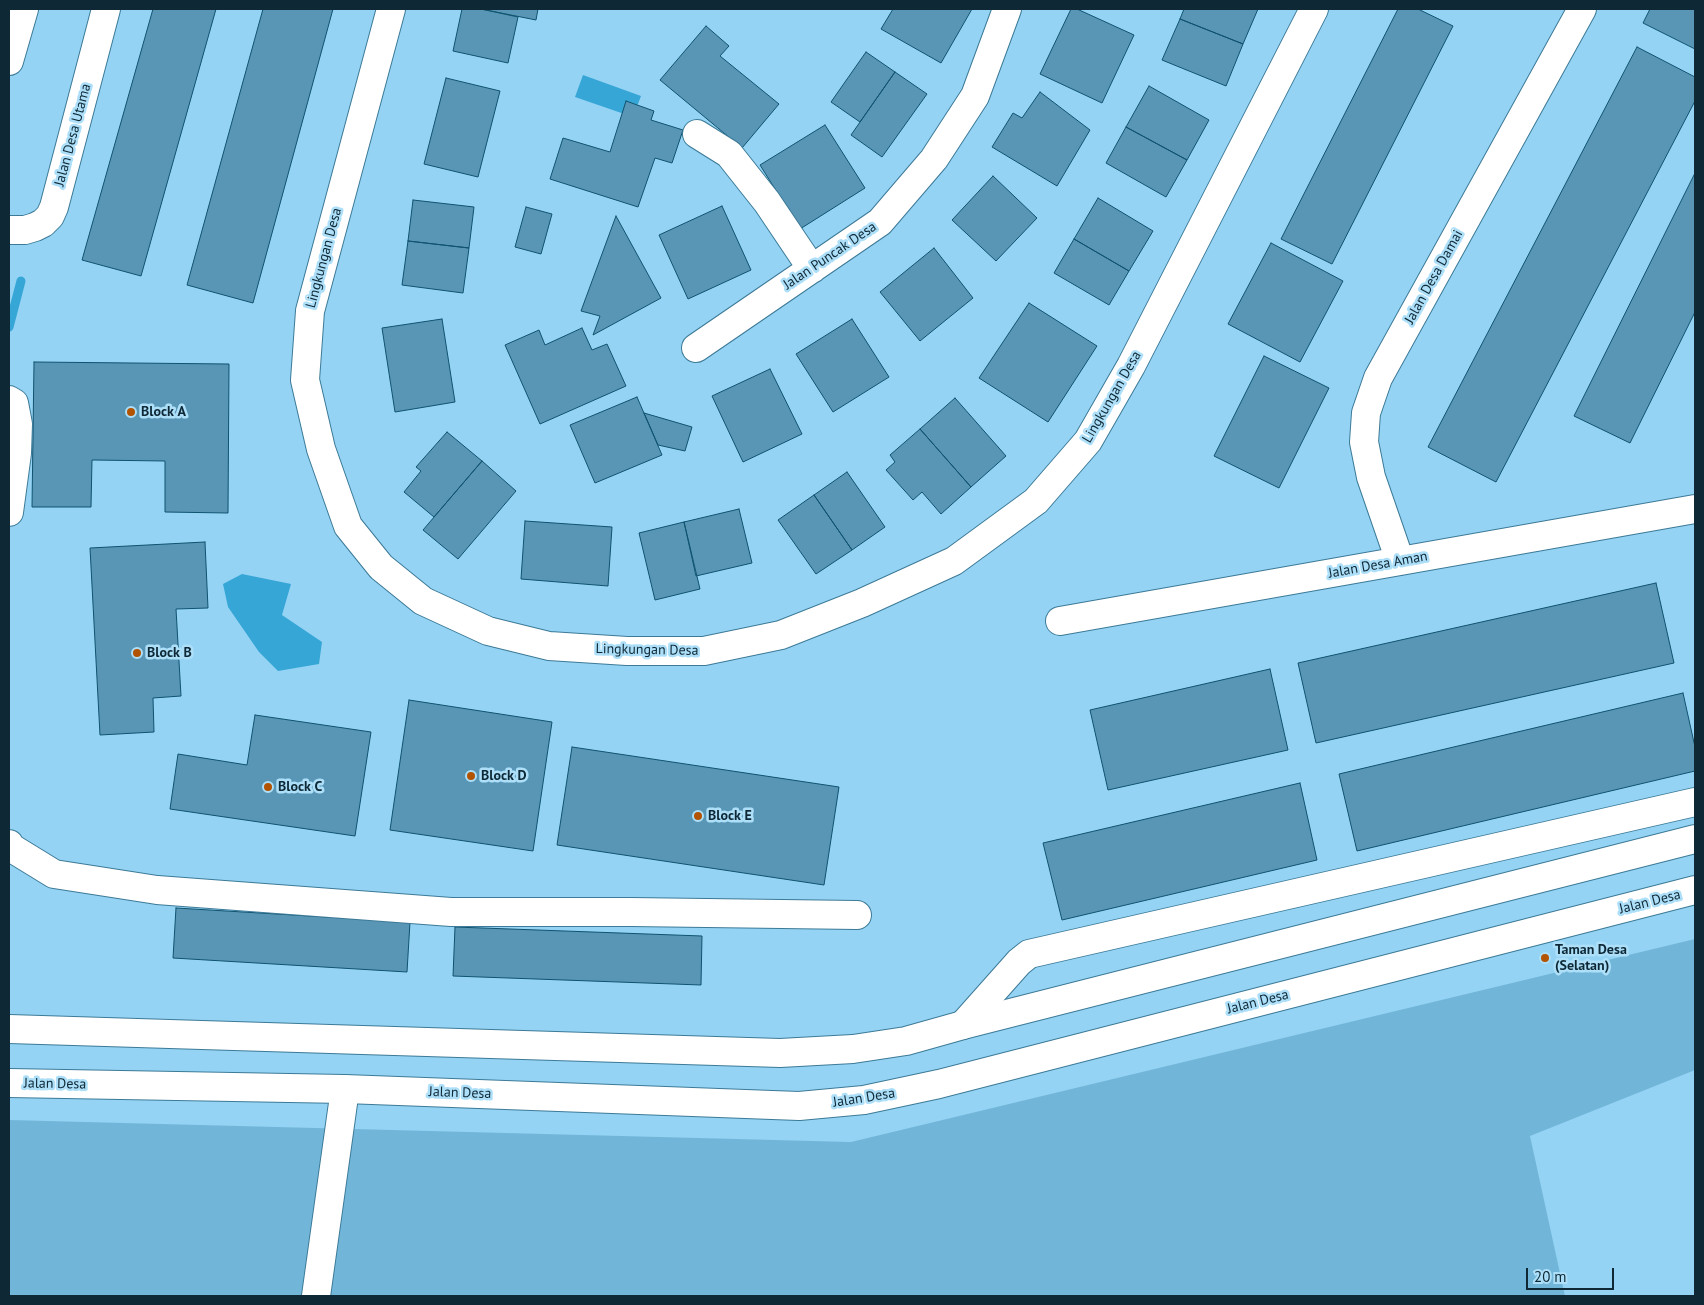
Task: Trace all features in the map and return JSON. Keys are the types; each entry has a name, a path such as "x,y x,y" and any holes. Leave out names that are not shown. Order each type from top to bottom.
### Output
{"street":[{"path":"9,61 24,9"},
{"name":"Jalan Desa Utama","path":"9,230 25,230 43,223 50,216 54,207 106,9"},
{"name":"Lingkungan Desa","path":"390,9 310,311 305,380 321,449 348,526 381,568 423,601 488,631 549,646 627,651 704,651 781,635 862,603 954,561 1036,500 1088,441 1126,374 1314,9"},
{"name":"Jalan Puncak Desa","path":"696,348 880,222 934,159 975,96 1007,9"},
{"name":"Jalan Desa Damai","path":"1400,561 1371,477 1364,442 1366,413 1378,378 1582,9"},
{"path":"697,134 729,154 767,202 812,269"},
{"path":"9,400 14,404 18,424 17,453 9,512"},
{"name":"Jalan Desa Aman","path":"1060,621 1695,509"},
{"path":"963,1025 1019,962 1029,954 1695,802"},
{"path":"9,1029 85,1033 780,1052 853,1049 906,1041 1695,839"},
{"path":"9,844 10,847 54,874 158,890 452,912 857,915"},
{"name":"Jalan Desa","path":"9,1083 345,1089 799,1106 864,1100 939,1084 1695,890"},
{"path":"316,1296 345,1089"}],"shaded area":[{"path":"583,75 641,96 633,117 575,97"},
{"path":"242,574 291,584 282,615 322,642 319,664 278,671 259,652 228,607 223,584"},
{"path":"1695,939 1695,1070 1530,1136 1565,1296 9,1296 9,1120 851,1142"}],"building":[{"path":"153,9 216,9 141,276 82,260"},
{"path":"263,9 333,9 253,303 187,285"},
{"path":"462,9 481,9 518,17 508,63 453,51"},
{"path":"481,9 538,9 536,20"},
{"path":"893,9 972,9 941,63 881,29"},
{"path":"1071,9 1077,9 1134,35 1102,103 1040,74"},
{"path":"1184,9 1258,9 1243,44 1180,19"},
{"path":"1398,9 1418,9 1453,26 1332,264 1281,239"},
{"path":"1650,9 1695,9 1695,49 1643,23"},
{"path":"1180,19 1243,44 1226,86 1162,60"},
{"path":"706,26 729,46 720,56 779,104 742,148 660,80"},
{"path":"1637,47 1695,77 1695,101 1496,482 1428,447"},
{"path":"866,52 895,72 860,122 831,102"},
{"path":"895,72 927,94 882,157 851,135"},
{"path":"446,78 500,91 478,177 424,164"},
{"path":"1149,86 1209,120 1187,160 1126,127"},
{"path":"1040,92 1090,130 1057,186 992,147 1013,113 1022,118"},
{"path":"626,101 654,111 651,120 683,130 672,163 655,158 638,207 550,179 563,138 610,152"},
{"path":"825,125 865,188 800,229 760,165"},
{"path":"1126,127 1187,160 1166,197 1106,163"},
{"path":"1695,173 1695,312 1630,443 1574,416"},
{"path":"993,176 1037,218 996,261 952,220"},
{"path":"1098,198 1153,231 1129,271 1074,239"},
{"path":"413,200 474,207 469,248 408,241"},
{"path":"722,206 751,270 688,299 659,235"},
{"path":"526,207 552,214 541,254 515,247"},
{"path":"616,216 661,298 593,335 600,316 581,311"},
{"path":"1074,239 1129,271 1109,305 1054,273"},
{"path":"408,241 469,248 463,293 402,285"},
{"path":"1271,243 1343,281 1300,362 1228,324"},
{"path":"934,248 973,298 920,341 880,292"},
{"path":"1029,303 1097,346 1048,422 979,378"},
{"path":"442,319 455,402 395,412 382,328"},
{"path":"852,319 889,377 833,412 796,354"},
{"path":"582,328 592,350 607,344 626,386 540,424 505,345 539,330 545,345"},
{"path":"1264,356 1329,388 1279,488 1214,456"},
{"name":"Block A","path":"34,362 229,364 228,513 165,512 165,461 92,460 91,507 32,507"},
{"path":"770,369 802,434 743,462 712,396"},
{"path":"637,397 662,455 595,483 570,425"},
{"path":"955,398 1006,456 971,487 920,429"},
{"path":"644,413 692,427 685,451 658,445"},
{"path":"920,429 971,487 941,514 922,492 913,500 886,470 895,462 890,455"},
{"path":"447,432 482,461 434,517 404,492 421,471 416,467"},
{"path":"482,461 516,491 458,559 423,530"},
{"path":"847,472 885,527 852,550 814,495"},
{"path":"814,495 852,550 816,574 778,520"},
{"path":"739,509 752,563 696,576 684,522"},
{"path":"525,521 612,527 608,586 521,579"},
{"path":"684,522 700,589 655,600 639,533"},
{"name":"Block B","path":"205,542 208,608 176,609 181,696 153,698 154,732 100,735 90,548"},
{"path":"1656,583 1674,663 1316,743 1298,663"},
{"path":"1270,669 1288,750 1108,790 1090,710"},
{"path":"1683,693 1695,747 1695,771 1357,851 1339,774"},
{"name":"Block D","path":"409,700 552,722 533,851 390,830"},
{"name":"Block C","path":"255,715 371,732 355,836 170,809 178,754 247,765"},
{"name":"Block E","path":"572,747 839,787 824,885 557,845"},
{"path":"1300,783 1317,860 1062,920 1043,843"},
{"path":"176,908 410,922 407,972 173,958"},
{"path":"455,927 702,936 701,985 453,976"}],"waterway":[{"path":"9,327 21,281"}],"place":[{"name":"Block A","path":"131,412"},
{"name":"Block B","path":"137,653"},
{"name":"Block D","path":"471,776"},
{"name":"Block C","path":"268,787"},
{"name":"Block E","path":"698,816"},
{"name":"Taman Desa (Selatan)","path":"1545,958"}]}
